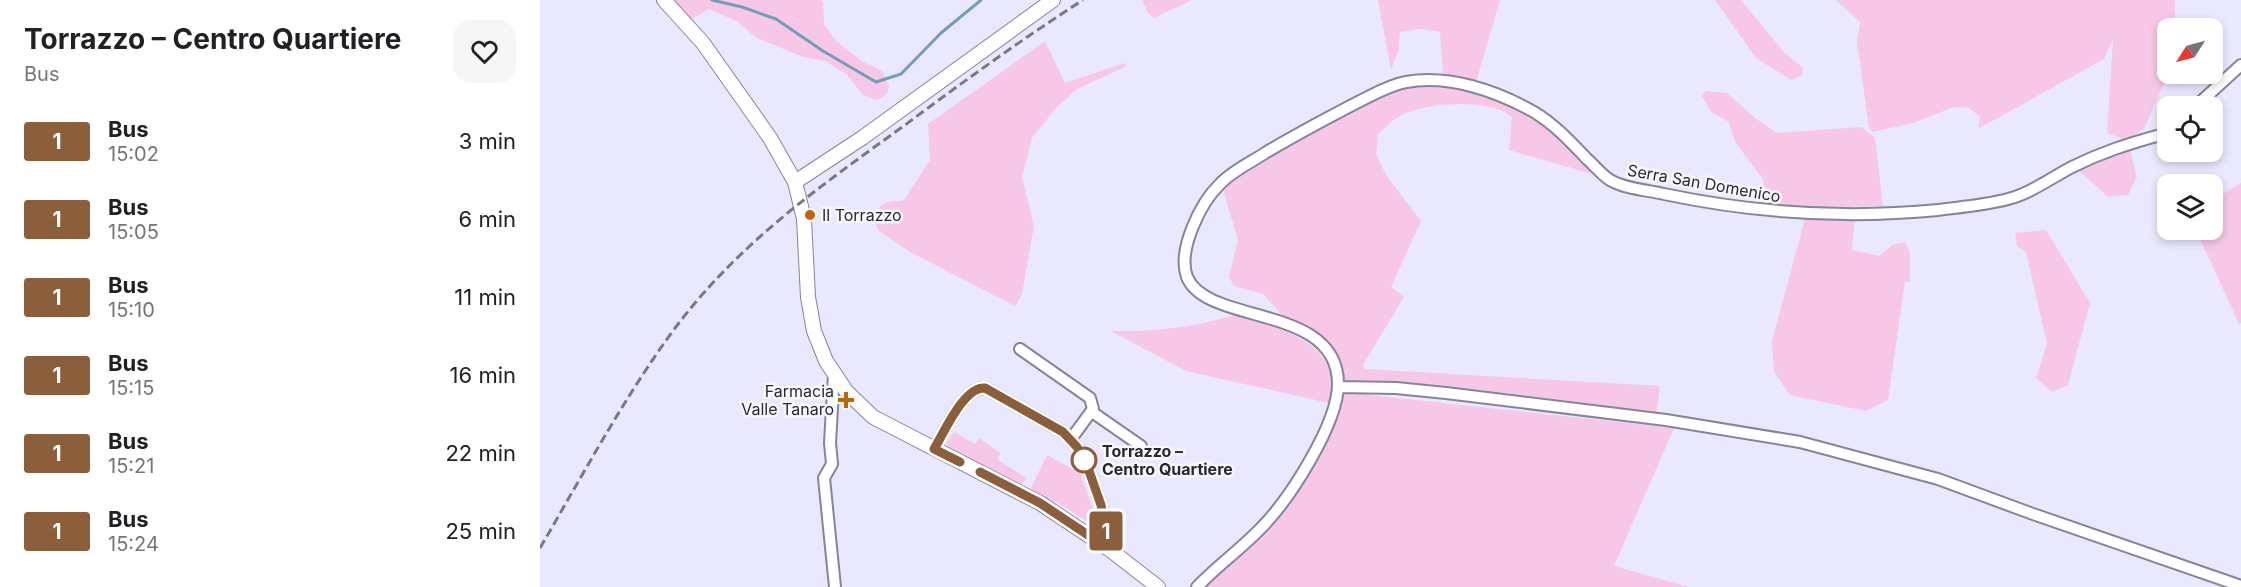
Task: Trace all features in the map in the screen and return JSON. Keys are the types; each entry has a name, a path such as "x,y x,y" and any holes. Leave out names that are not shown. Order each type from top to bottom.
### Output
{"street":[{"path":"664,0 703,43 770,138 795,182 804,219 808,297 813,323 821,349 834,374 847,392 873,417 1040,503 1109,549 1158,587"},
{"path":"795,182 862,138 1053,0"},
{"path":"2207,96 2241,65"},
{"name":"Serra San Domenico","path":"1339,387 1331,358 1318,341 1307,333 1286,323 1223,304 1199,292 1186,275 1188,240 1204,203 1224,179 1318,122 1384,89 1405,82 1427,80 1467,85 1520,105 1546,121 1605,176 1620,184 1675,196 1780,212 1904,213 1960,207 2009,198 2030,191 2107,150 2157,136"},
{"path":"1020,349 1086,394 1093,403 1092,412 1071,440"},
{"path":"834,374 830,443 832,464 824,478 835,587"},
{"path":"934,449 965,397 980,387 1057,428 1071,440 1088,468 1101,505 1109,549"},
{"path":"1197,587 1260,529 1278,508 1312,455 1330,418 1339,387 1396,388 1446,393 1666,420 1800,442 1938,479 2053,522 2241,586"},
{"path":"1092,412 1141,446"}],"shaded area":[{"path":"664,0 820,0 823,3 824,24 835,40 863,62 882,71 889,85 887,94 877,100 863,95 846,74 825,61 803,57 757,38 738,22 709,9 685,23"},
{"path":"1142,0 1192,0 1154,18 1148,13"},
{"path":"1378,0 1500,0 1476,82 1443,74 1440,32 1421,29 1400,32 1398,52 1391,70"},
{"path":"1715,0 1741,0 1783,51 1803,68 1802,75 1791,80 1756,58"},
{"path":"1836,0 2175,0 2175,18 2157,18 2157,84 2164,84 2144,129 2126,140 2107,133 2113,39 2104,59 1978,129 1980,117 1969,108 1954,107 1913,123 1872,132 1869,128 1857,42 1860,22"},
{"path":"1045,41 1065,83 1124,63 1127,66 1077,89 1056,108 1032,138 1022,177 1034,226 1022,294 1015,306 910,252 878,230 874,219 880,206 888,202 904,200 930,160 928,124"},
{"path":"1449,84 1496,99 1539,121 1569,146 1596,175 1509,150 1512,117 1488,107 1441,105 1411,111 1391,122 1378,134 1376,154 1386,175 1421,221 1391,287 1404,297 1363,365 1365,369 1660,386 1656,415 1343,384 1340,363 1329,345 1306,328 1283,316 1263,294 1234,286 1229,277 1238,240 1222,186 1254,164 1381,94 1409,85"},
{"path":"1706,91 1727,93 1755,118 1777,133 1861,127 1875,138 1883,206 1778,209 1766,203 1763,179 1735,142 1729,122 1711,112 1702,96"},
{"path":"2129,147 2137,177 2128,195 2108,197 2076,168"},
{"path":"2241,183 2241,323 2239,324 2201,240 2223,240 2223,194"},
{"path":"1806,215 1855,217 1852,250 1879,256 1892,245 1905,242 1910,253 1910,282 1905,282 1888,400 1866,411 1790,395 1774,372 1772,341"},
{"path":"2046,230 2090,303 2068,385 2052,392 2036,378 2047,344 2026,252 2017,246 2015,233"},
{"path":"1235,315 1288,332 1318,352 1328,366 1332,382 1329,403 1186,371 1111,331 1174,328"},
{"path":"1342,392 1674,428 1614,566 1689,587 1202,587 1307,472 1330,434"},
{"path":"954,432 975,444 979,438 1000,453 998,460 1026,478 1021,486 949,449 946,444"},
{"path":"1047,455 1080,473 1097,520 1094,526 1065,507 1030,490"}],"waterway":[{"path":"712,0 742,7 776,19 823,51 876,82 901,74 941,33 981,0"}],"railway":[{"path":"540,548 601,442 650,364 692,306 719,276 777,222 839,173 993,61 1083,0"}],"bus line":[{"name":"1","path":"960,462 934,449 965,397 976,388 985,388 1063,432 1077,447 1088,468 1101,505 1109,549 1040,503 980,472"}],"place":[{"name":"Il Torrazzo","path":"810,215"},
{"name":"Farmacia Valle Tanaro","path":"846,400"},
{"name":"Torrazzo – Centro Quartiere","path":"1084,460"}]}
